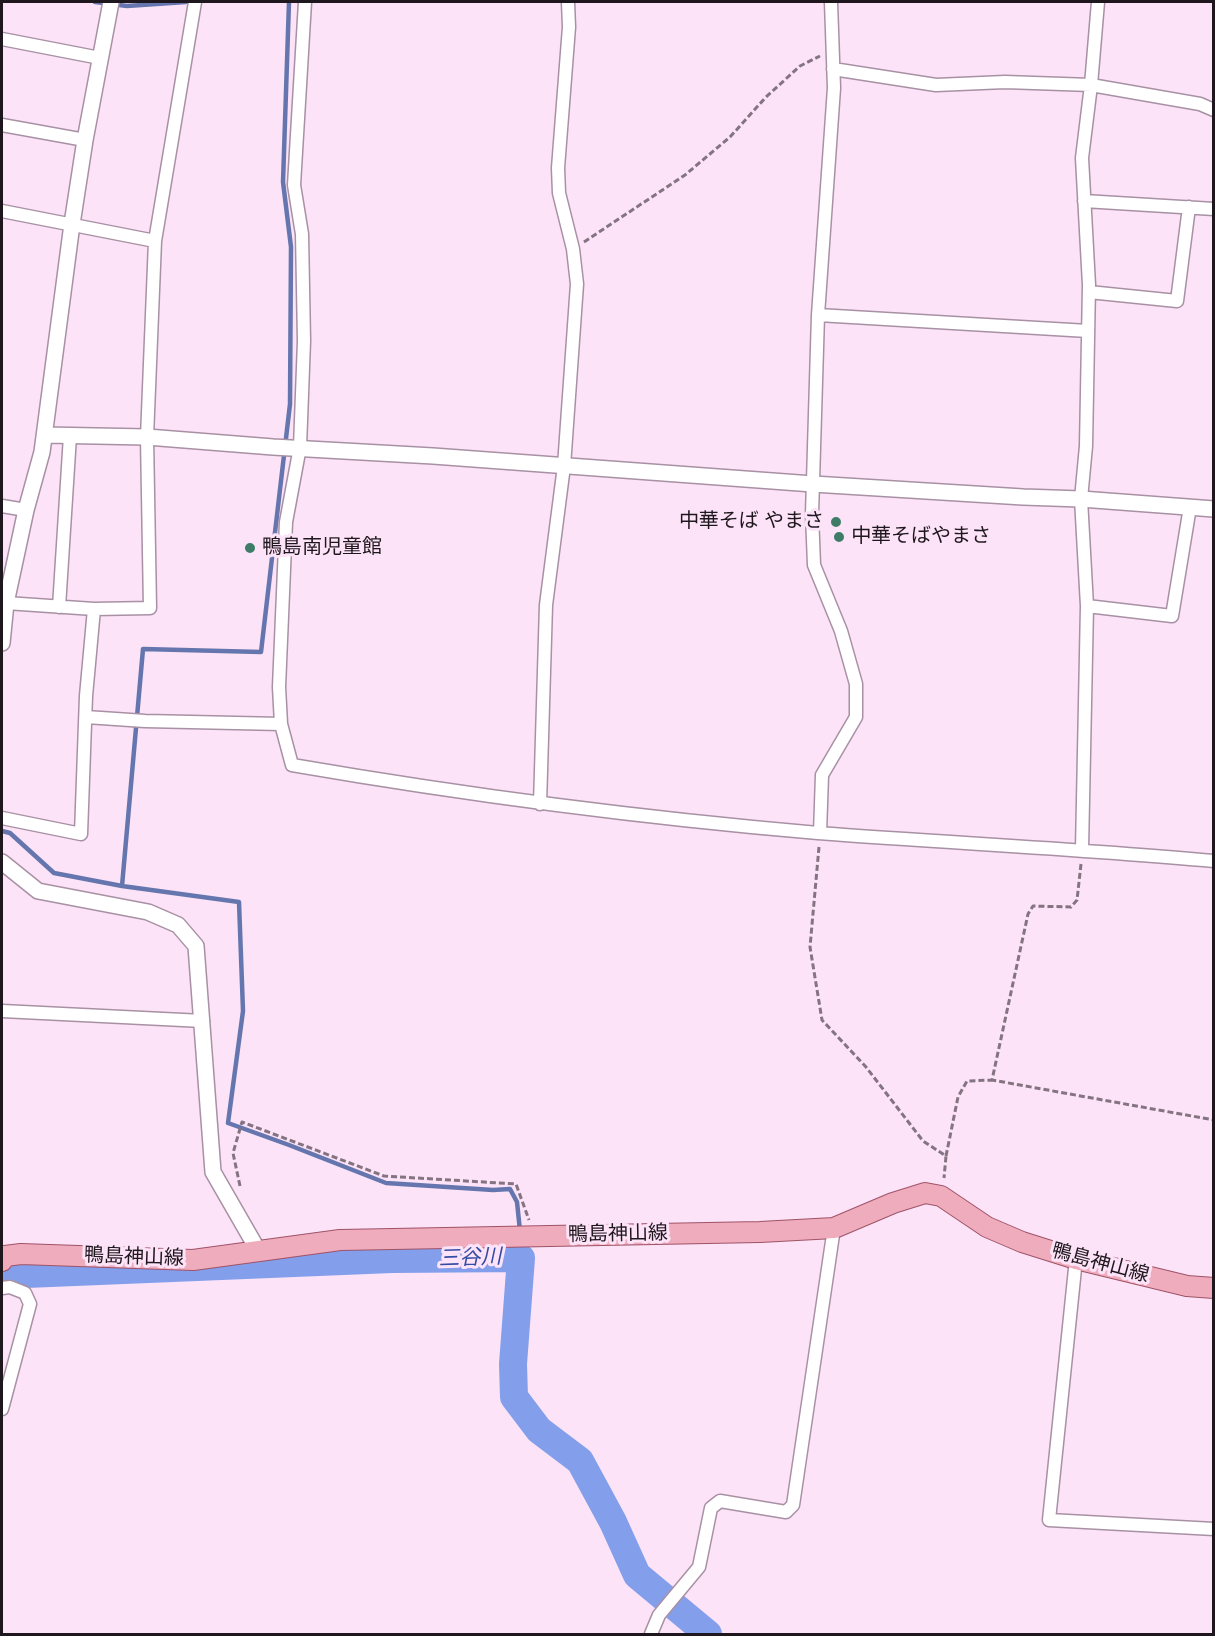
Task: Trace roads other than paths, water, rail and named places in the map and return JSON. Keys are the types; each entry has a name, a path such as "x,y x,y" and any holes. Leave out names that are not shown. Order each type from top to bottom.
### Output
{"main road":[{"name":"鴨島神山線","path":"2,1261 5,1256 21,1254 194,1260 340,1240 760,1232 834,1228 893,1203 925,1193 941,1196 987,1227 1022,1242 1076,1259 1187,1286 1214,1288"}],"street":[{"path":"6,603 94,609 150,608 147,437 155,241 195,2"},
{"path":"540,804 546,605 564,466 577,284 573,249 559,193 558,168 569,27 568,2"},
{"path":"820,833 822,775 855,717 856,684 840,631 814,565 813,484 818,315 834,88 831,2"},
{"path":"1082,849 1087,606 1081,499 1086,446 1089,292 1082,158 1098,2"},
{"path":"304,3 294,185 303,234 304,341 287,447 279,687 281,724 292,765 540,804 820,833 1082,849 1214,861"},
{"path":"2,643 6,603 45,435 72,224 110,5"},
{"path":"2,39 100,58"},
{"path":"833,69 936,85 1005,82 1091,85 1200,104 1214,110"},
{"path":"2,125 85,141"},
{"path":"1084,201 1214,209"},
{"path":"1089,292 1177,301 1189,207"},
{"path":"2,211 155,241"},
{"path":"818,315 1088,330"},
{"path":"45,435 147,437 813,484 1214,509"},
{"path":"59,607 70,436"},
{"path":"2,506 26,510"},
{"path":"1087,606 1172,616 1190,507"},
{"path":"2,818 81,834 94,609"},
{"path":"86,717 145,721 281,724"},
{"path":"2,862 38,891 148,912 178,926 196,946 213,1172 259,1252"},
{"path":"2,1011 203,1021"},
{"path":"651,1635 659,1615 699,1566 711,1508 720,1501 786,1512 793,1505 834,1228"},
{"path":"1076,1259 1049,1520 1214,1529"},
{"path":"2,1288 10,1287 25,1293 30,1304 2,1409"}],"waterway":[{"path":"95,2 127,6 186,2"},
{"path":"122,886 143,649 261,652 290,404 291,247 283,182 289,2"},
{"path":"2,831 10,833 54,873 122,886 239,902 243,1011 228,1123 386,1183 493,1190 510,1189 517,1202 520,1231"},
{"path":"521,1242 521,1258"},
{"name":"三谷川","path":"2,1275 392,1259 521,1258 513,1364 514,1397 539,1430 580,1461 613,1522 637,1575 708,1634"}],"place":[{"name":"中華そば やまさ","path":"836,522"},
{"name":"中華そばやまさ","path":"839,537"},
{"name":"鴨島南児童館","path":"250,548"}]}
